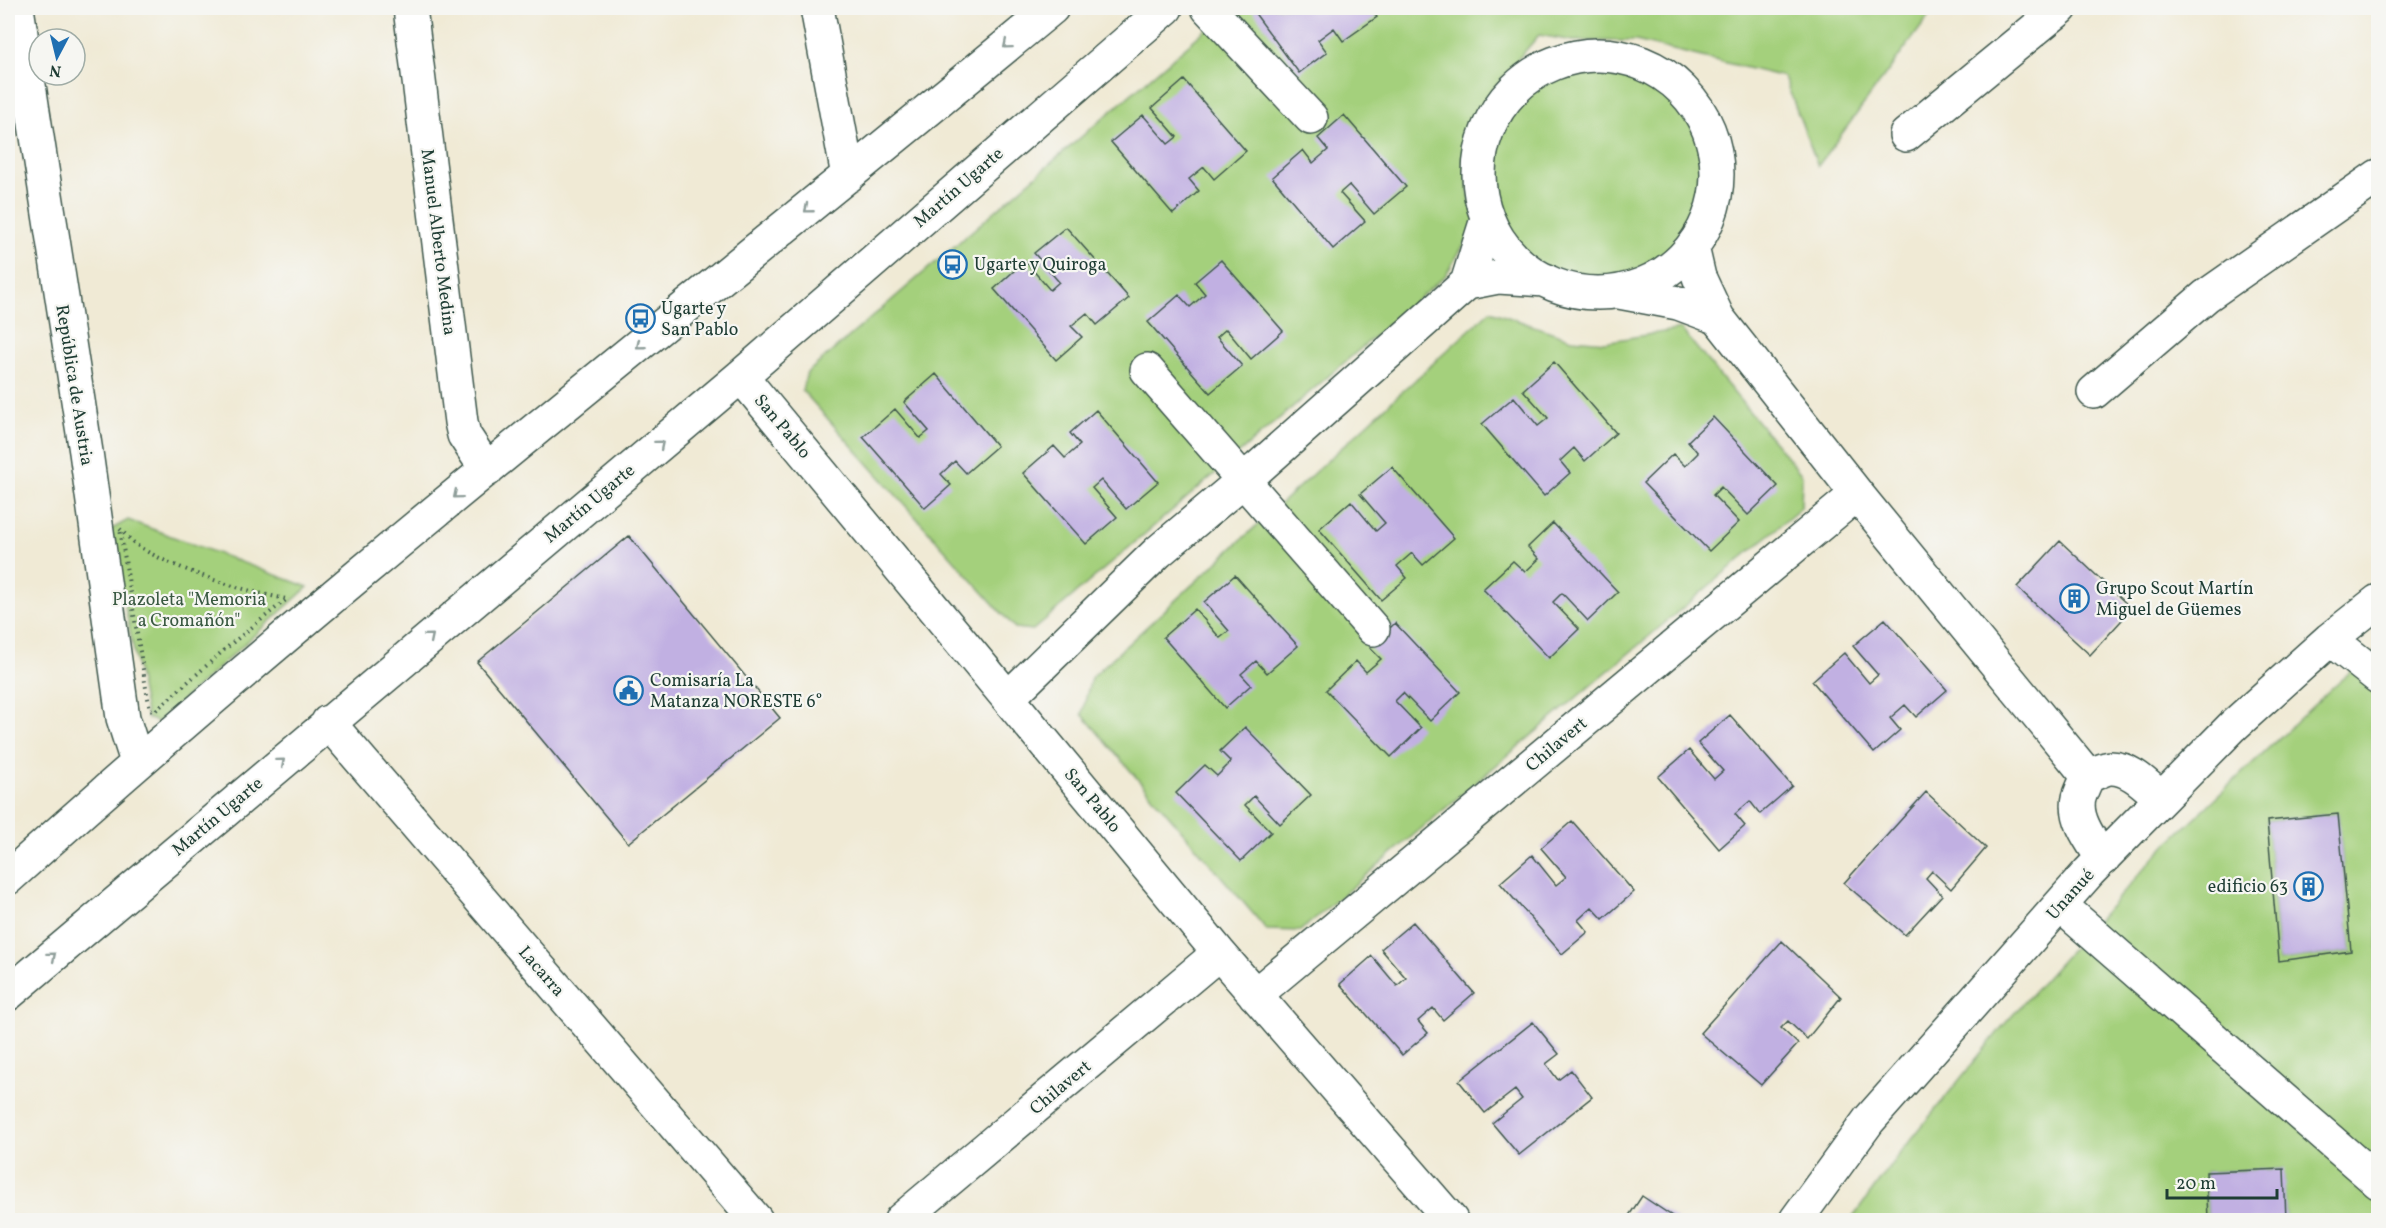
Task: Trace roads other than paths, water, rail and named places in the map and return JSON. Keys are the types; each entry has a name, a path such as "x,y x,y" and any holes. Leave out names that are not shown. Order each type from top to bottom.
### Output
{"street":[{"name":"República de Austria","path":"17,8 86,452 123,718 137,762"},
{"name":"Manuel Alberto Medina","path":"410,8 461,422 464,435 487,470"},
{"path":"817,8 848,176"},
{"path":"8,878 137,762 487,470 1052,8"},
{"name":"Martín Ugarte","path":"8,994 741,376 1166,8"},
{"path":"1208,8 1311,118"},
{"path":"1906,135 2061,8"},
{"path":"1578,56 1614,56 1648,66 1678,86 1701,113 1714,146 1717,181 1710,216 1692,247 1658,277 1637,286 1614,291 1591,293 1568,289 1527,270 1497,238 1487,219 1479,184 1481,149 1493,116 1515,88 1544,67 1578,56"},
{"path":"2094,392 2206,296 2379,176"},
{"path":"1467,283 1487,219"},
{"path":"1692,247 1699,277 1718,318 1857,494 2088,776"},
{"path":"1008,698 1158,552 1467,283 1498,277 1545,280"},
{"path":"1614,291 1678,303 1718,318"},
{"path":"1147,370 1373,629"},
{"name":"San Pablo","path":"741,376 1219,953 1451,1221"},
{"name":"Chilavert","path":"1255,995 1857,494"},
{"name":"Unanué","path":"1796,1221 1869,1119 2103,859 2234,726 2330,639 2379,601"},
{"path":"2330,639 2379,678"},
{"name":"Lacarra","path":"328,722 756,1221"},
{"path":"2103,859 2088,836 2081,818 2078,800 2088,776 2110,768 2123,770 2161,798"},
{"path":"2060,905 2379,1182"},
{"name":"Chilavert","path":"901,1221 1219,953"}],"place":[{"name":"Ugarte y Quiroga","path":"953,264"},
{"name":"Ugarte y San Pablo","path":"640,318"},
{"name":"Grupo Scout Martín Miguel de Güemes","path":"2075,598"},
{"name":"Comisaría La Matanza NORESTE 6°","path":"629,690"},
{"name":"edificio 63","path":"2309,886"}],"park label":[{"name":"Plazoleta \"Memoria a Cromañón\"","path":"189,609"}]}
